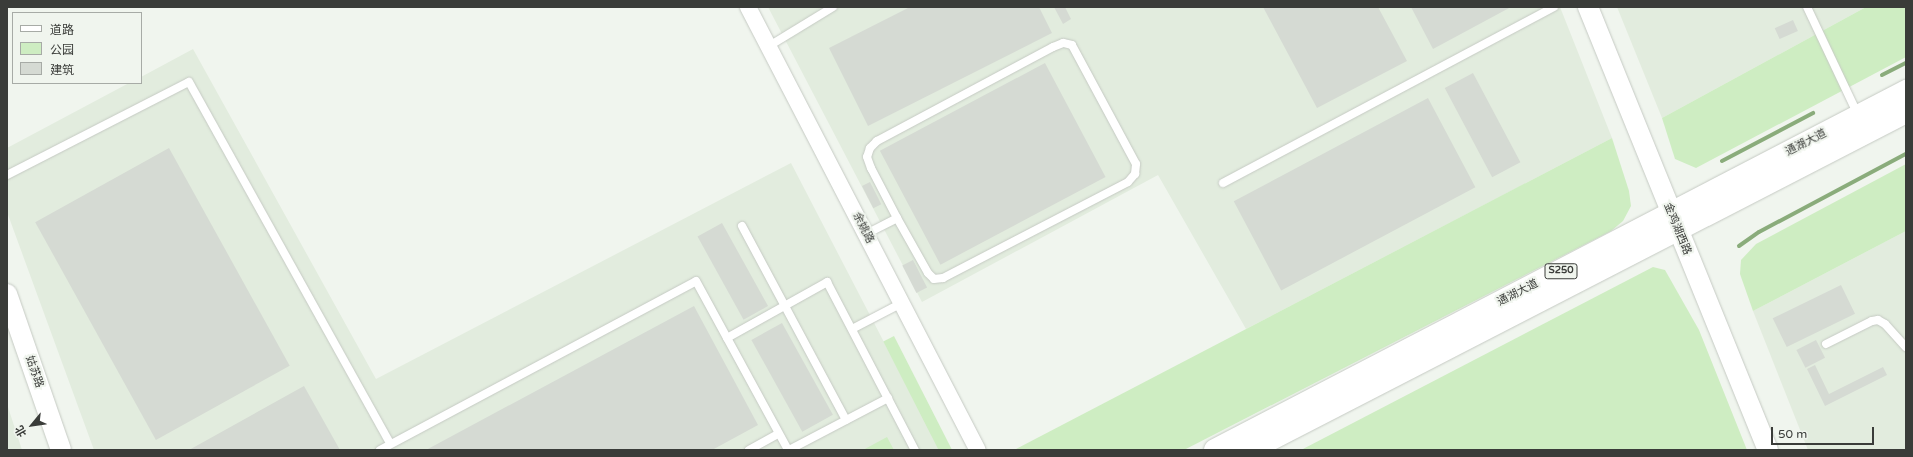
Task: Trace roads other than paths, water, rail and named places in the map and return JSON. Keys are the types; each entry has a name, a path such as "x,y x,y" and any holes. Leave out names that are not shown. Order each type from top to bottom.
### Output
{"main road":[{"name":"通湖大道","path":"1250,450 1674,222 1859,116 1906,91"},
{"name":"通湖大道","path":"1216,450 1674,222 1906,112"}],"street":[{"name":"余姚路","path":"748,7 978,450"},
{"name":"金鸡湖西路","path":"1588,7 1674,222 1768,450"},
{"name":"姑苏路","path":"7,294 61,450"}],"lane":[{"path":"769,46 834,7"},
{"path":"1222,183 1554,7"},
{"path":"1807,7 1859,116"},
{"path":"1063,43 1072,45 1136,164 1135,174 1128,182 943,278 934,279 928,273 897,218 871,168 867,157 870,148 877,142 1053,47 1063,43"},
{"path":"7,175 189,82 390,444"},
{"path":"866,234 897,218"},
{"path":"742,226 846,420"},
{"path":"380,450 696,281 788,450 888,398"},
{"path":"727,338 827,282 915,450"},
{"path":"852,330 902,303"},
{"path":"1826,344 1872,321 1878,320 1885,324 1906,348"},
{"path":"749,450 778,434"}],"waterway":[{"path":"1882,75 1906,63"},
{"path":"1722,161 1813,113"},
{"path":"1739,246 1759,232 1906,154"}]}
